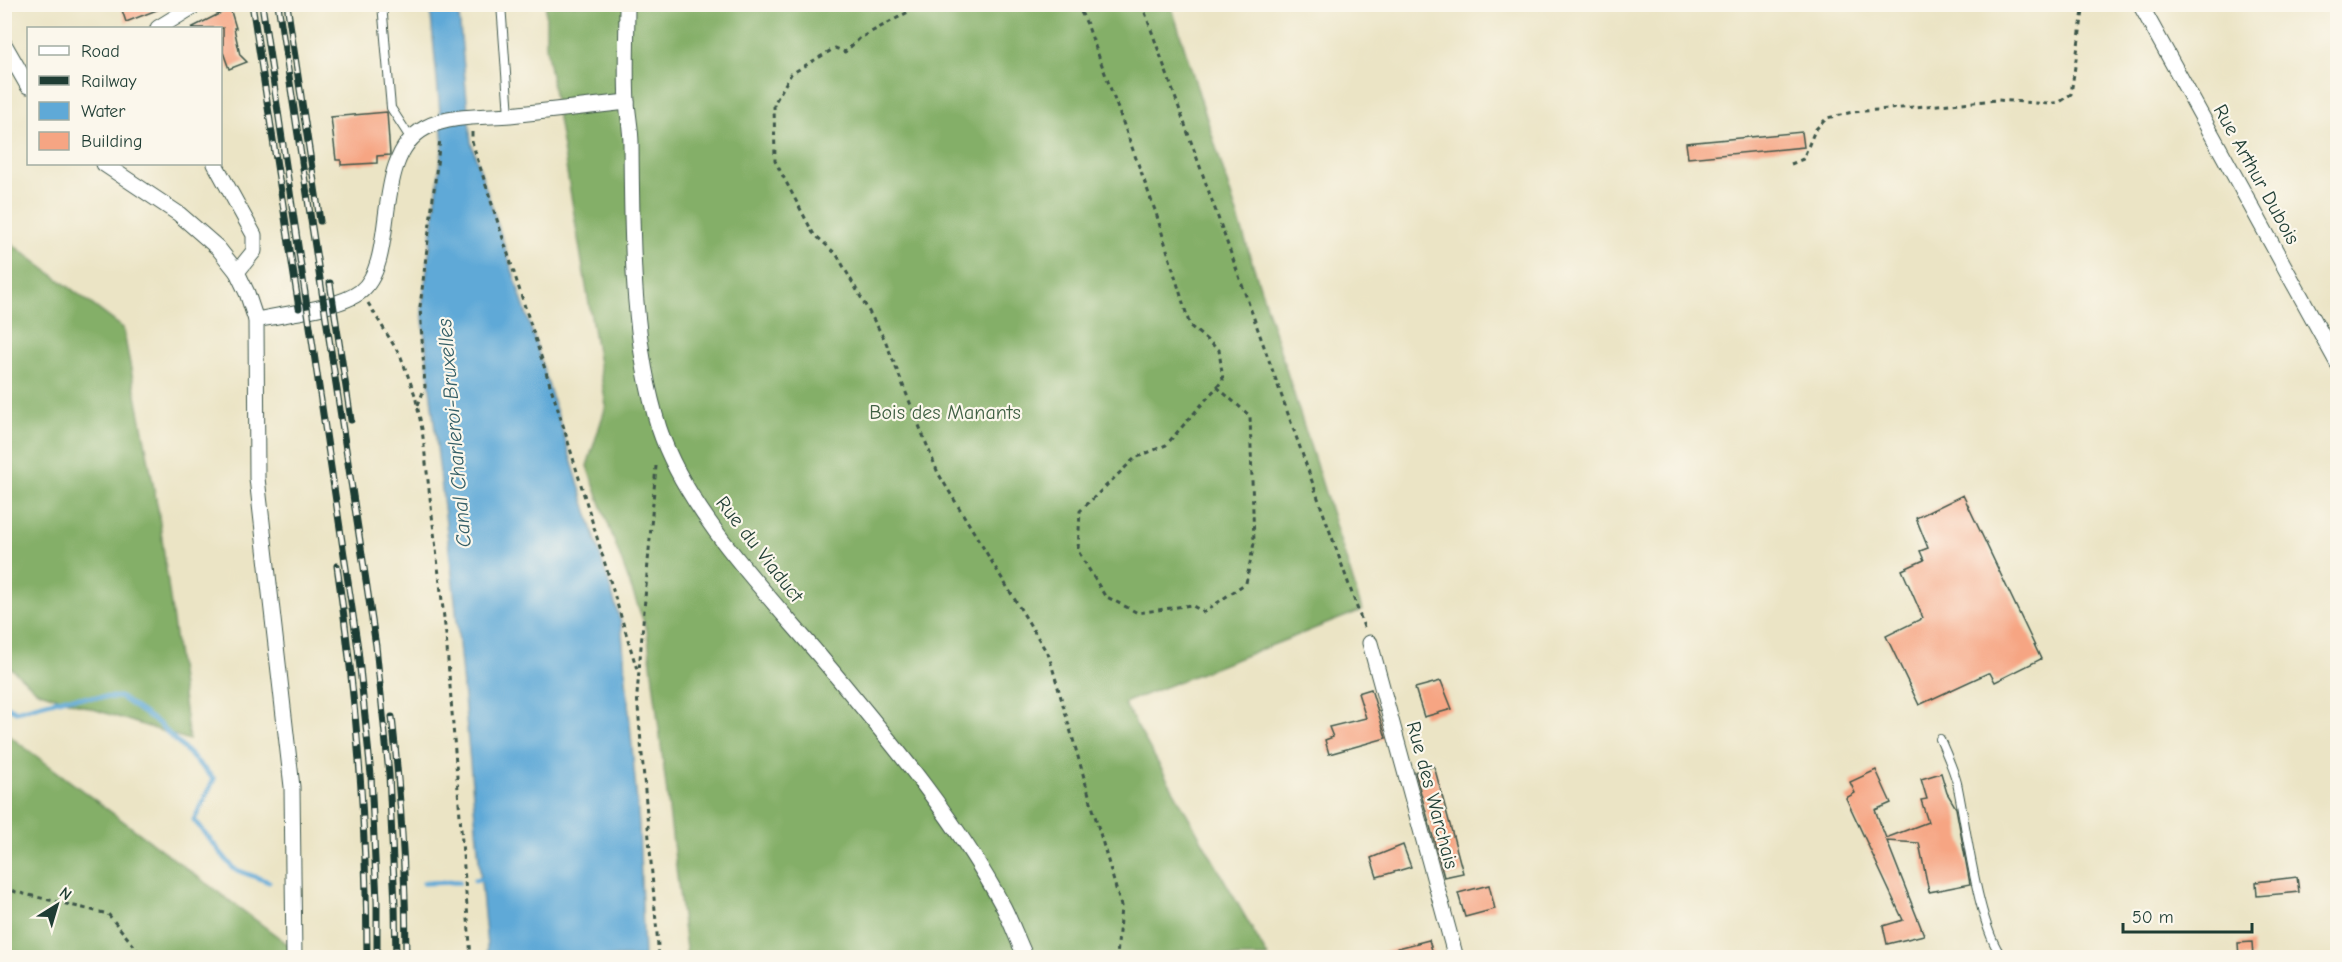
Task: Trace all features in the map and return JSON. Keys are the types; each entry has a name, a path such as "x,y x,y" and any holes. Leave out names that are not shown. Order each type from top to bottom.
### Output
{"street":[{"path":"160,27 196,4"},
{"name":"Rue du Viaduct","path":"627,4 627,102 631,140 634,258 640,336 659,429 680,474 703,511 744,568 864,708 957,832 1004,909 1026,957"},
{"name":"Rue Arthur Dubois","path":"2140,4 2337,364"},
{"path":"4,44 27,84"},
{"path":"256,320 343,301 361,291 373,275 379,257 395,167 411,139 424,129 438,122 627,102"},
{"path":"106,165 179,214 218,248 237,272 248,293 256,320 257,478 292,787 294,957"},
{"path":"216,165 254,235 254,252 237,272"},
{"name":"Rue des Warchais","path":"1370,643 1456,957"}],"lane":[{"path":"382,4 391,108 411,139"},
{"path":"501,4 509,115"},
{"path":"1940,739 1956,779 1976,883 1989,930 2003,957"}],"path":[{"path":"923,4 860,38 845,52 835,48 791,74 774,104 775,161 813,233 837,255 885,340 938,473 1049,656 1121,906 1117,957"},
{"path":"1077,4 1087,24 1156,213 1190,326 1220,350 1223,380 1217,387 1166,445 1135,458 1080,511 1078,551 1105,596 1138,613 1191,605 1204,612 1246,584 1254,543 1250,416 1217,387"},
{"path":"1142,4 1370,643"},
{"path":"1791,164 1803,159 1815,130 1827,118 1852,112 1998,100 2048,104 2060,102 2071,93 2084,4"},
{"path":"472,142 562,422 639,676"},
{"path":"417,407 425,387 420,307 441,143"},
{"path":"361,291 401,357 422,429 446,635 471,957"},
{"path":"657,464 636,695 659,957"},
{"path":"4,887 16,892 108,914 144,957"}],"green space":[{"name":"Bois des Manants","path":"546,5 1171,5 1362,610 1124,703 1268,957 687,957 647,631 587,466 606,406 546,46"},
{"path":"4,238 123,328 158,509 189,740 37,691 5,663"},
{"path":"4,732 305,957 5,957"}],"water":[{"name":"Canal Charleroi-Bruxelles","path":"430,5 458,5 471,142 535,341 621,623 639,825 644,957 488,957 455,600 422,308 443,144"}],"building":[{"path":"120,4 167,4 167,6 126,22"},
{"path":"223,8 230,8 240,55 247,62 229,69 223,52 223,28 193,27 223,12"},
{"path":"387,112 390,155 377,156 377,163 341,165 341,160 336,160 331,117"},
{"path":"1802,132 1804,147 1688,158 1686,143"},
{"path":"1963,495 2041,659 1995,682 1988,673 1919,705 1886,636 1923,618 1902,570 1924,560 1920,551 1928,548 1916,518"},
{"path":"1441,681 1452,709 1424,717 1415,688"},
{"path":"1371,689 1386,738 1329,754 1325,740 1333,737 1329,727 1366,718 1358,693"},
{"path":"1434,766 1463,873 1444,877 1415,772"},
{"path":"1876,770 1891,803 1875,810 1886,838 1928,822 1921,800 1927,799 1921,779 1941,773 1947,793 1956,808 1970,884 1929,892 1919,843 1887,841 1924,935 1887,944 1883,926 1903,920 1846,798 1855,793 1850,782"},
{"path":"1403,845 1411,867 1377,877 1371,858"},
{"path":"2297,877 2299,892 2257,896 2256,882"},
{"path":"1489,885 1495,909 1465,917 1458,893"},
{"path":"1429,940 1434,957 1380,957 1379,953"},
{"path":"2252,942 2253,957 2239,957 2238,943"}],"waterway":[{"path":"4,705 16,711 66,698 120,697 158,723 214,779 194,820 234,869 269,882"},
{"path":"475,880 488,879"},
{"path":"424,883 459,882"}],"railway":[{"path":"252,4 299,308"},
{"path":"262,4 358,649 371,775 377,902 377,958"},
{"path":"278,4 376,646 389,774 396,958"},
{"path":"287,4 320,221"},
{"path":"330,283 351,420"},
{"path":"337,566 350,664 363,810 367,958"},
{"path":"392,717 402,837 406,958"}]}
